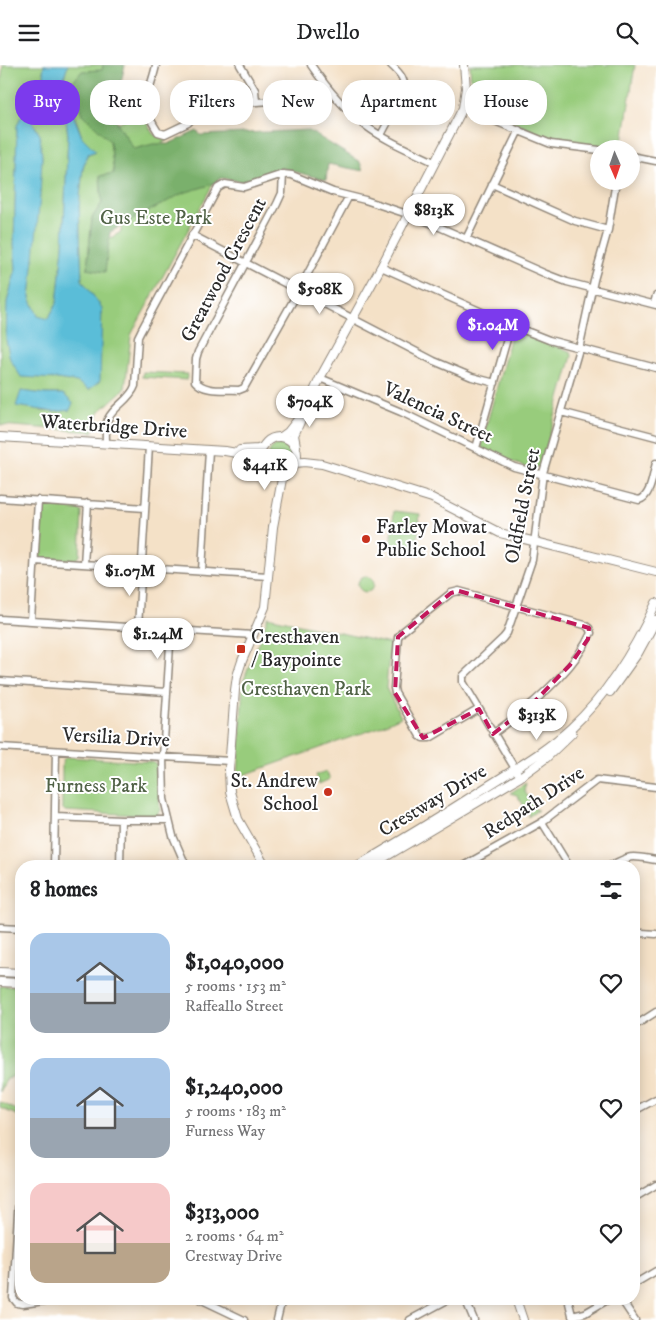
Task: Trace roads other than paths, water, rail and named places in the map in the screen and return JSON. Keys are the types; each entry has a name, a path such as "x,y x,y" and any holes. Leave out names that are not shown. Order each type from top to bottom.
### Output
{"street":[{"path":"156,65 146,103 147,111 158,132 165,133 188,123 197,113 210,105 263,102"},
{"path":"240,65 255,90 256,102"},
{"path":"311,65 321,80"},
{"path":"381,135 404,93 403,78 391,65"},
{"path":"296,463 297,449 294,435 320,379 408,216 463,107 466,88 464,65"},
{"path":"332,93 360,121 381,135 434,163"},
{"path":"463,107 551,144 590,149"},
{"path":"466,239 519,130"},
{"path":"640,158 656,161"},
{"path":"106,443 108,419 133,392 138,337 221,185 244,187 283,174 292,175 325,189 419,218 546,274 593,289 655,304 656,296"},
{"name":"Greatwood Crescent","path":"283,174 280,199 198,352 195,381 199,386 206,389 239,390 244,388 349,196"},
{"path":"492,184 575,221 608,229"},
{"name":"Oldfield Street","path":"518,773 463,682 463,677 503,638 532,560 543,473 579,349 608,229 614,190"},
{"path":"192,235 298,292 434,361 472,377 494,383"},
{"path":"381,267 549,340 656,368"},
{"path":"476,448 511,325"},
{"name":"Valencia Street","path":"320,379 401,412 514,467 639,499 642,499 647,494 656,463"},
{"path":"281,437 306,409"},
{"path":"561,411 656,437"},
{"name":"Waterbridge Drive","path":"0,437 225,451 254,456 262,461"},
{"path":"278,504 276,478 265,467 261,455 263,447 270,439 287,438 297,449 322,464"},
{"path":"138,627 149,446"},
{"name":"Waterbridge Drive","path":"225,451 263,447"},
{"path":"202,571 209,450"},
{"path":"262,860 238,819 230,793 230,761 236,683 242,661 265,607 273,527 282,479 296,463 322,464 432,498 494,531 656,572"},
{"path":"272,472 282,473 288,471"},
{"path":"0,498 145,508"},
{"path":"31,621 38,500"},
{"path":"84,564 88,503"},
{"path":"35,561 268,576"},
{"path":"479,709 430,738 423,738 395,693 398,637 451,593 455,591 585,625 589,628 591,633 582,650 558,677 533,703 494,734"},
{"name":"Crestway Drive","path":"367,860 518,773 571,729 611,683 632,651 656,603"},
{"path":"0,619 253,635"},
{"name":"Crestway Drive","path":"380,860 554,751 602,702 619,681 638,653 656,620"},
{"path":"171,629 163,757 164,799 168,820 184,860"},
{"path":"0,681 166,692"},
{"name":"Versilia Drive","path":"0,747 230,761"},
{"path":"54,860 56,751"},
{"name":"Redpath Drive","path":"474,860 542,822 596,780 656,787"},
{"path":"56,817 168,820"},
{"path":"120,860 122,820"},
{"path":"542,822 565,860"},
{"path":"621,860 633,856 656,860"},
{"path":"0,927 15,928"},
{"path":"640,934 656,934"},
{"path":"0,972 15,973"},
{"path":"0,982 15,983"},
{"path":"640,1022 656,1012"},
{"path":"640,1108 656,1099"},
{"path":"640,1194 656,1185"},
{"path":"640,1280 656,1271"},
{"path":"15,1276 13,1296 15,1301"},
{"path":"216,1305 244,1320"},
{"path":"276,1320 280,1305"},
{"path":"410,1320 438,1305"},
{"path":"468,1305 474,1320"},
{"path":"518,1305 523,1320"},
{"path":"570,1305 573,1318 599,1305"},
{"path":"625,1305 635,1320"}],"water":[{"path":"44,65 68,65 63,80 46,80 43,73"},
{"path":"34,125 40,135 42,157 40,196 30,298 38,316 48,319 57,303 63,247 68,135 67,125 77,125 82,137 96,151 88,154 83,167 79,207 82,280 102,308 100,381 89,390 77,382 21,377 10,359 6,340 7,302 16,269 14,244 17,126"},
{"path":"21,391 63,394 73,403 70,410 54,412 16,406"}],"place":[{"name":"Farley Mowat Public School","path":"366,539"},
{"name":"Cresthaven / Baypointe","path":"241,649"},
{"name":"St. Andrew School","path":"328,792"}],"park label":[{"name":"Gus Este Park","path":"156,218"},
{"name":"Cresthaven Park","path":"306,689"},
{"name":"Furness Park","path":"96,786"}]}
